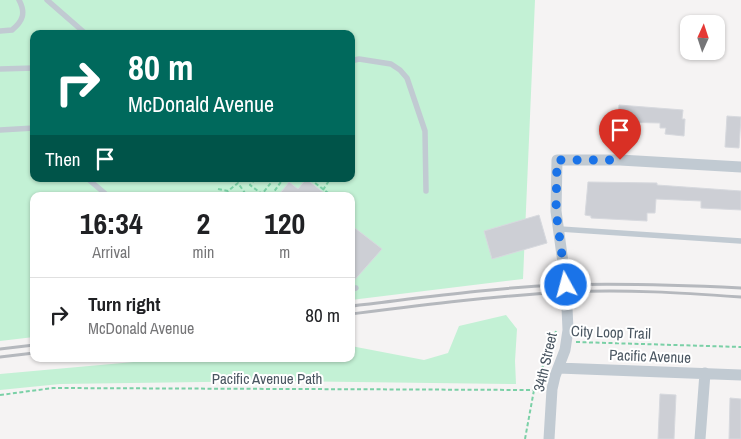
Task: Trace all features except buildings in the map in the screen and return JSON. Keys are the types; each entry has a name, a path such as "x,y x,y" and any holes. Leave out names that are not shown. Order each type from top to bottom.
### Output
{"street":[{"name":"34th Street","path":"549,439 552,389 566,342 566,288 560,229 556,211 557,160 620,160 741,167"},
{"name":"Pacific Avenue","path":"558,368 741,375"},
{"path":"700,439 705,373"}],"lane":[{"path":"0,31 12,30 22,20 23,12 19,0"},
{"path":"47,0 81,30"},
{"path":"75,25 78,30"},
{"path":"355,60 391,64 407,78 425,131 426,191"},
{"path":"0,69 30,68"},
{"path":"0,130 30,128"},
{"path":"92,182 103,192"},
{"path":"560,229 741,241"}],"path":[{"path":"252,182 250,185 259,192"},
{"path":"264,192 272,182"},
{"path":"314,182 326,192"},
{"path":"323,190 328,182"},
{"path":"218,189 228,190 238,183 244,192"},
{"name":"City Loop Trail","path":"525,439 534,390 552,342 741,347"},
{"name":"Pacific Avenue Path","path":"0,395 52,388 534,390"}],"green space":[{"path":"0,0 535,0 523,279 355,300 355,192 30,192 30,337 0,341"},
{"path":"506,315 517,329 516,384 278,381 60,384 0,390 0,374 134,362 355,362 355,347 424,360 448,353 459,326"}],"railway":[{"path":"355,306 533,286 605,284 741,288"},
{"path":"355,314 486,298 589,291 632,291 741,297"},
{"path":"0,349 30,345"},
{"path":"0,357 30,353"}],"route":[{"path":"566,285 556,211 557,160 620,160"}]}
